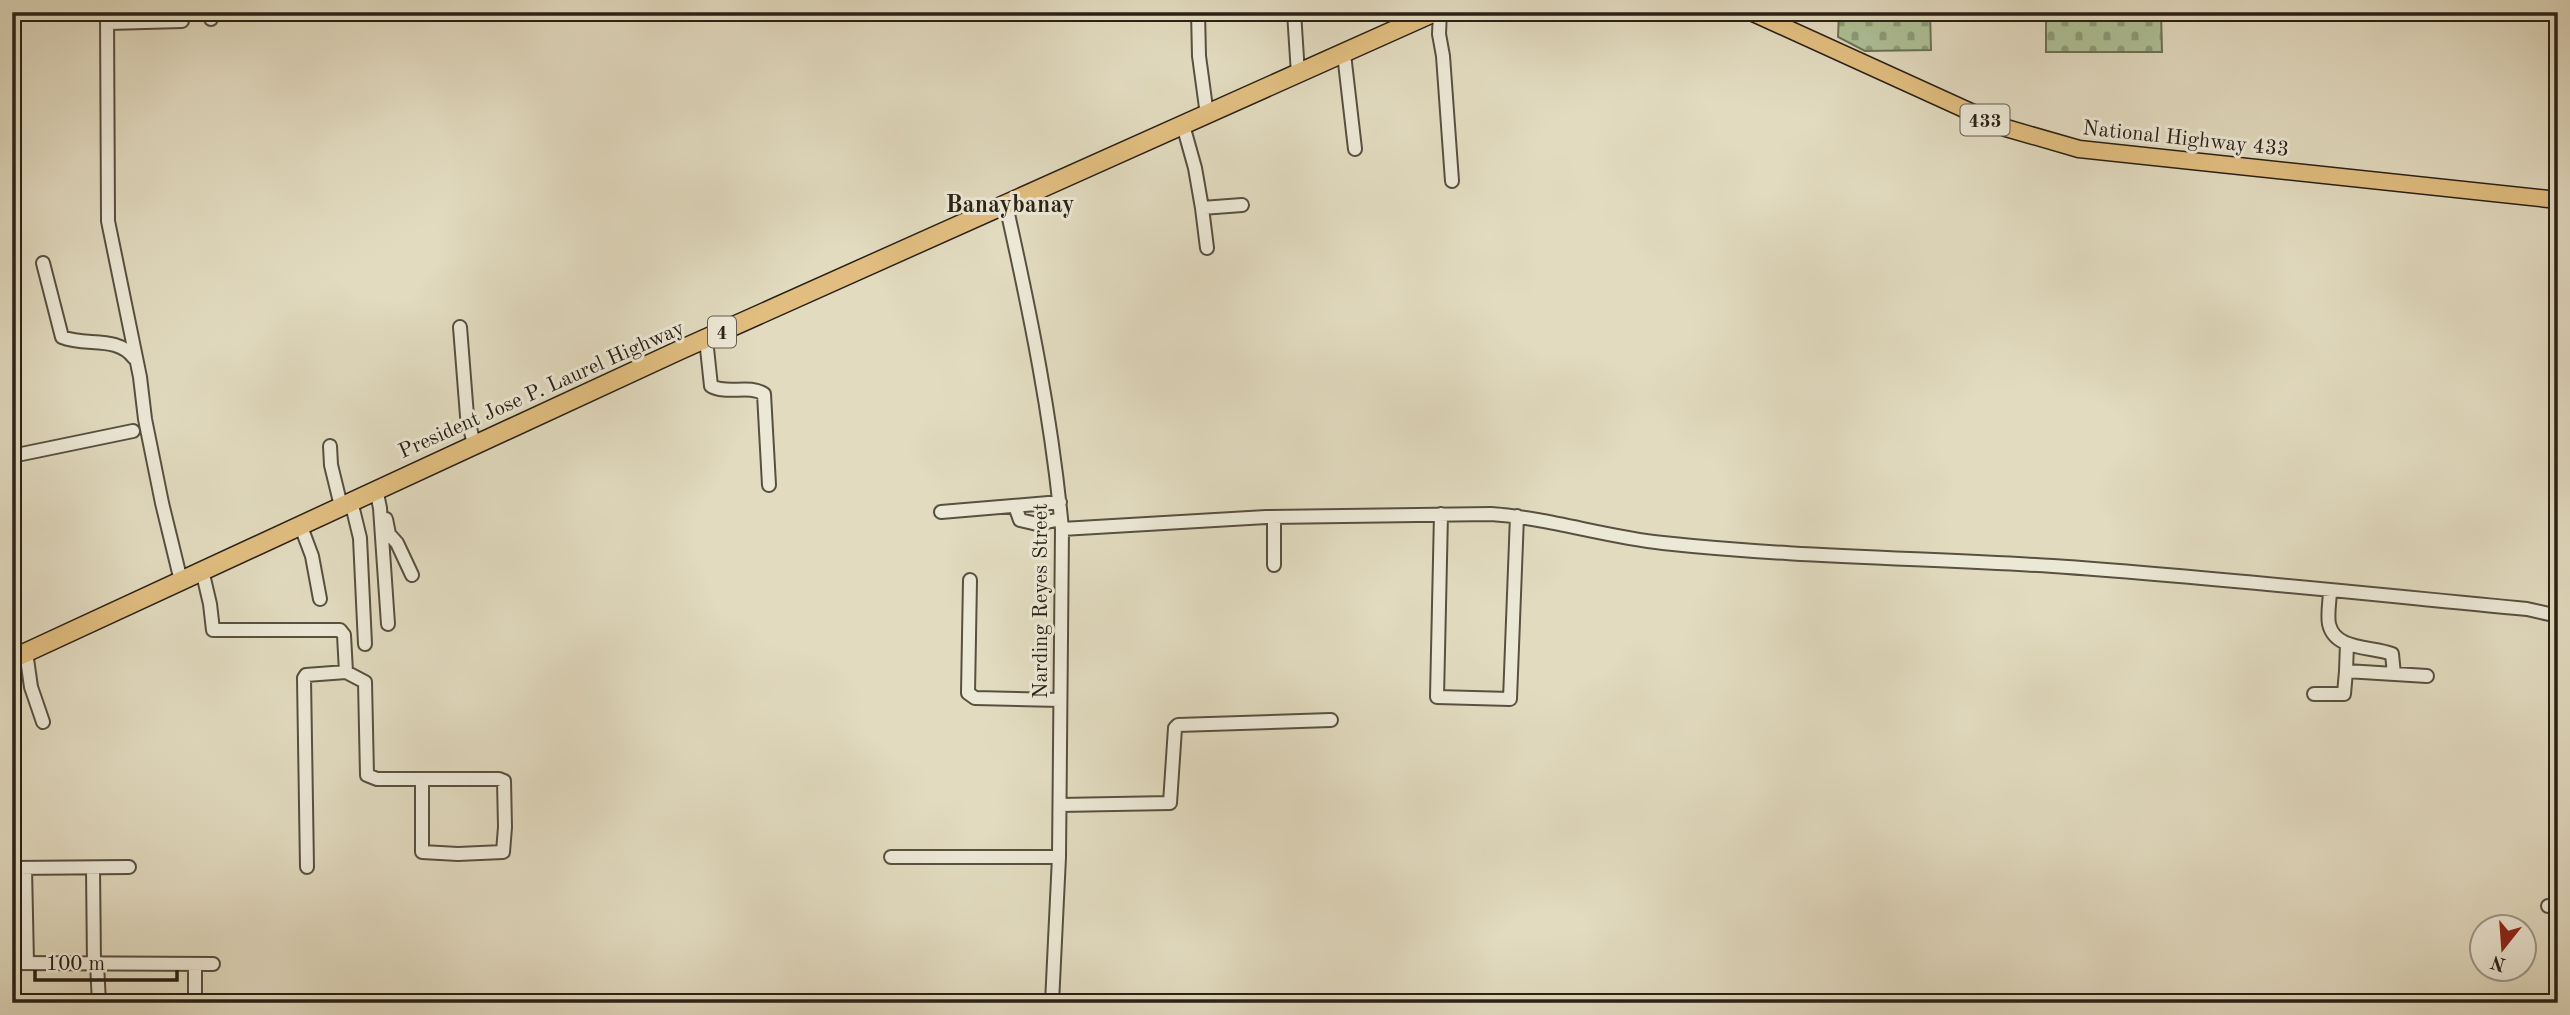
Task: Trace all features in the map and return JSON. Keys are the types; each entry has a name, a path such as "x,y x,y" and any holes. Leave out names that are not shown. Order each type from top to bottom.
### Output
{"highway":[{"name":"President Jose P. Laurel Highway","path":"19,656 474,444 1438,12"}],"main road":[{"name":"National Highway 433","path":"1751,12 2006,128 2079,149 2558,200"}],"street":[{"path":"181,581 159,491 137,362 108,221 108,17 182,21 182,12"},
{"path":"1198,12 1199,56 1207,115"},
{"path":"1294,12 1298,74"},
{"path":"1438,12 1452,181"},
{"path":"1344,54 1355,149"},
{"path":"1183,125 1195,168 1207,248"},
{"name":"Narding Reyes Street","path":"1006,205 1033,328 1062,524 1059,857 1052,1003"},
{"path":"1202,208 1242,205"},
{"path":"43,262 62,337 125,348 137,362"},
{"path":"460,327 467,416 474,444"},
{"path":"706,339 711,386 719,389 757,390 764,394 769,485"},
{"path":"12,456 133,431"},
{"path":"330,446 331,465 360,538 365,644"},
{"path":"380,488 387,528 412,575"},
{"path":"380,488 388,624"},
{"path":"941,512 1060,502"},
{"path":"1015,506 1020,520 1028,524 1441,514 1517,516 1660,543 1787,553 2053,566 2527,609 2558,616"},
{"path":"1441,514 1437,697 1510,699 1517,516"},
{"path":"1273,565 1274,517"},
{"path":"300,524 312,556 320,599"},
{"path":"202,570 213,630 340,631 344,635 346,672"},
{"path":"971,580 968,693 975,698 1059,700"},
{"path":"2330,590 2328,623 2333,634 2347,644 2392,653 2394,674"},
{"path":"2314,694 2344,694 2347,644"},
{"path":"19,656 43,722"},
{"path":"2346,671 2427,676"},
{"path":"307,867 306,675 346,672 365,682 367,775 377,779 504,781 503,852 458,855 422,852 422,780"},
{"path":"1060,805 1170,803 1175,728 1178,725 1331,719"},
{"path":"891,857 1059,857"},
{"path":"27,963 19,868 129,867"},
{"path":"93,868 99,1003"},
{"path":"12,963 213,964"},
{"path":"195,965 195,1003"}],"green space":[{"path":"1839,12 1930,12 1931,50 1865,51 1838,37"},
{"path":"2046,12 2161,12 2162,52 2046,52"}],"district":[{"name":"Banaybanay","path":"1010,204"}]}
